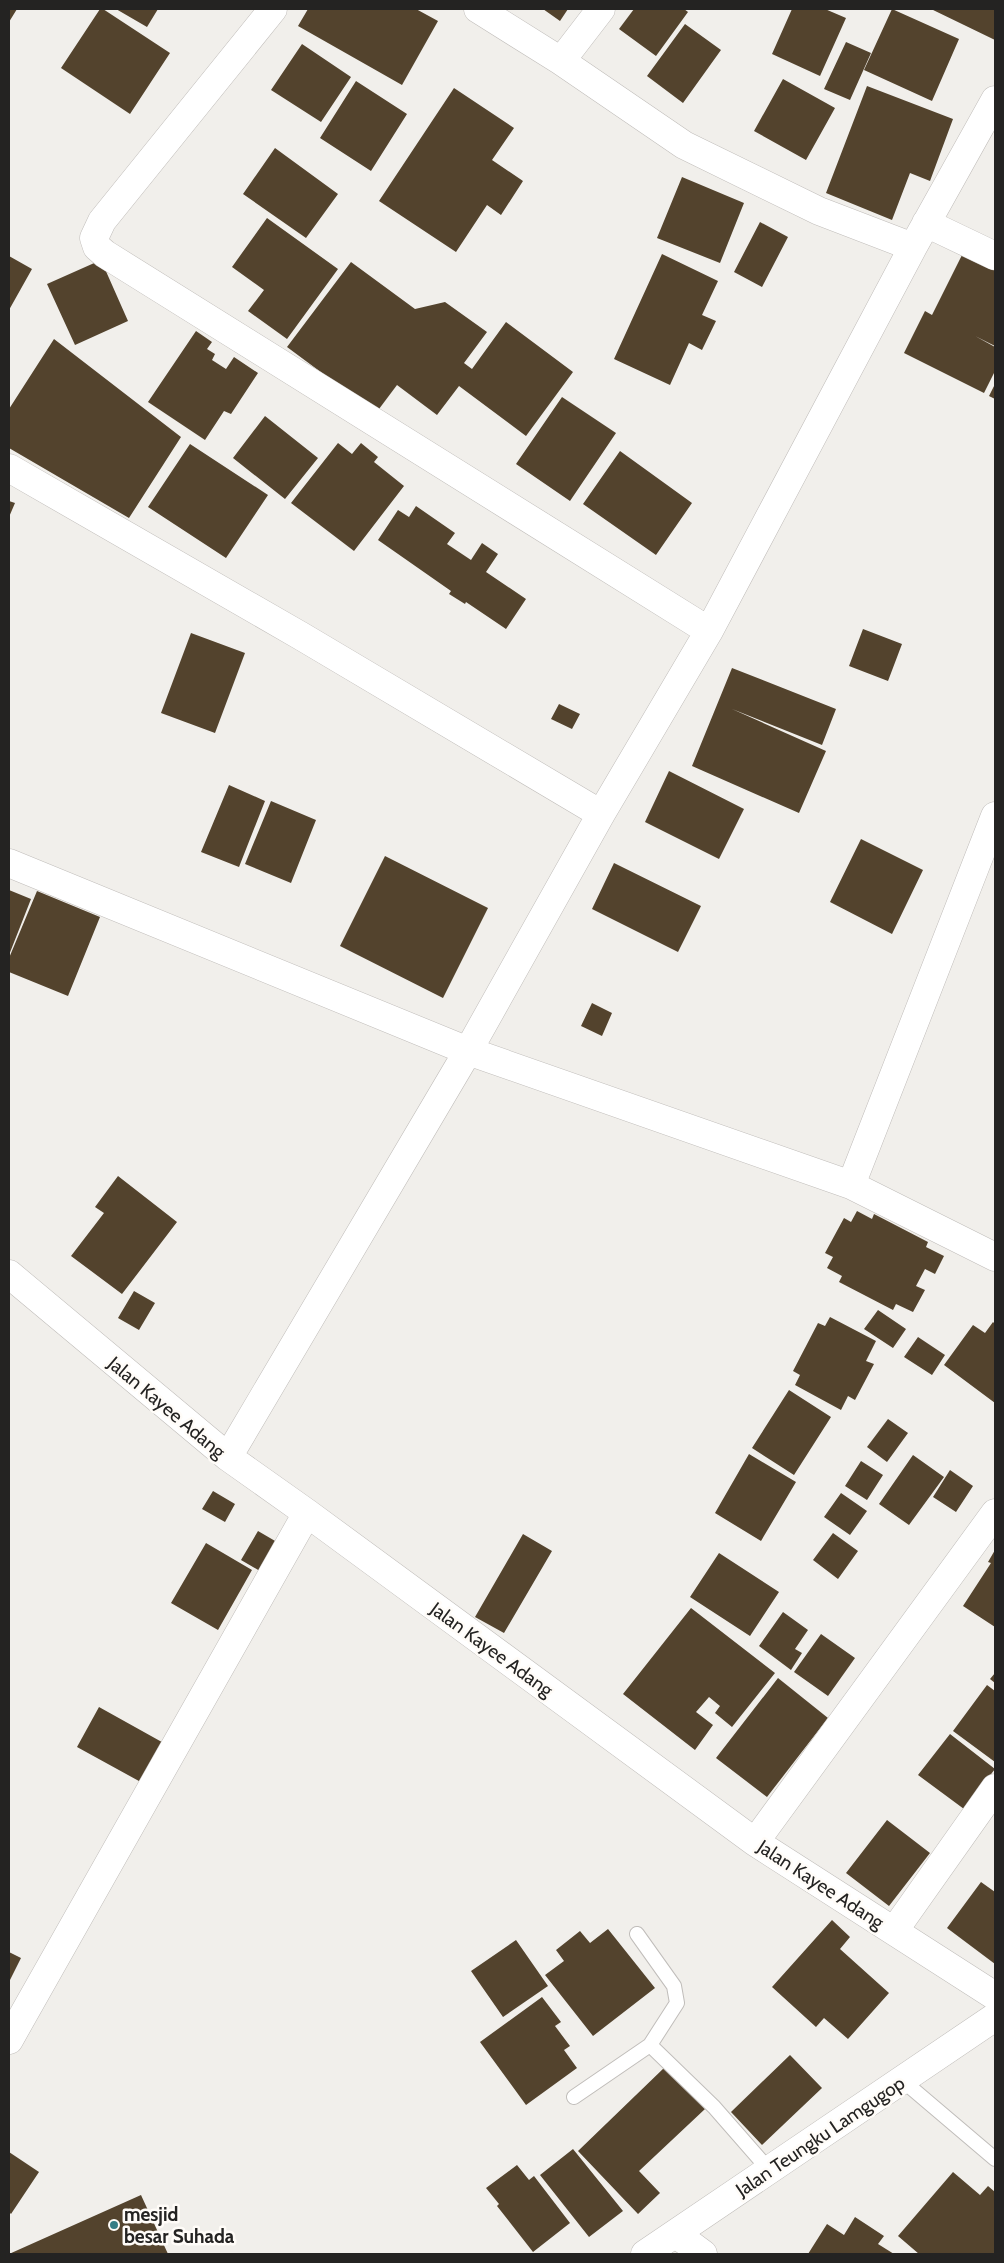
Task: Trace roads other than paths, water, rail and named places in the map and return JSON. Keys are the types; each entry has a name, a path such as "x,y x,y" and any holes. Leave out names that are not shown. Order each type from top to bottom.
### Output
{"street":[{"path":"273,9 102,221 94,238 97,247 105,254 709,632"},
{"path":"478,9 561,61 684,145 818,211 913,247"},
{"path":"561,61 601,9"},
{"path":"228,1458 468,1051 601,814 709,632 913,247 995,100"},
{"path":"926,223 995,256"},
{"path":"9,468 302,636 601,814"},
{"path":"851,1185 995,816"},
{"path":"9,863 468,1051 851,1185 995,1258"},
{"name":"Jalan Kayee Adang","path":"9,1274 228,1458 307,1513 755,1842 995,1996"},
{"path":"9,2040 307,1513"},
{"path":"755,1842 995,1513"},
{"path":"894,1931 995,1788"},
{"name":"Jalan Teungku Lamgugop","path":"645,2254 995,2017"},
{"path":"676,2234 703,2254"}],"lane":[{"path":"574,2097 650,2045 677,2003 674,1986 637,1934"},
{"path":"650,2045 714,2107 770,2171"},
{"path":"902,2080 995,2159"}],"place":[{"name":"mesjid besar Suhada","path":"114,2225"}]}
